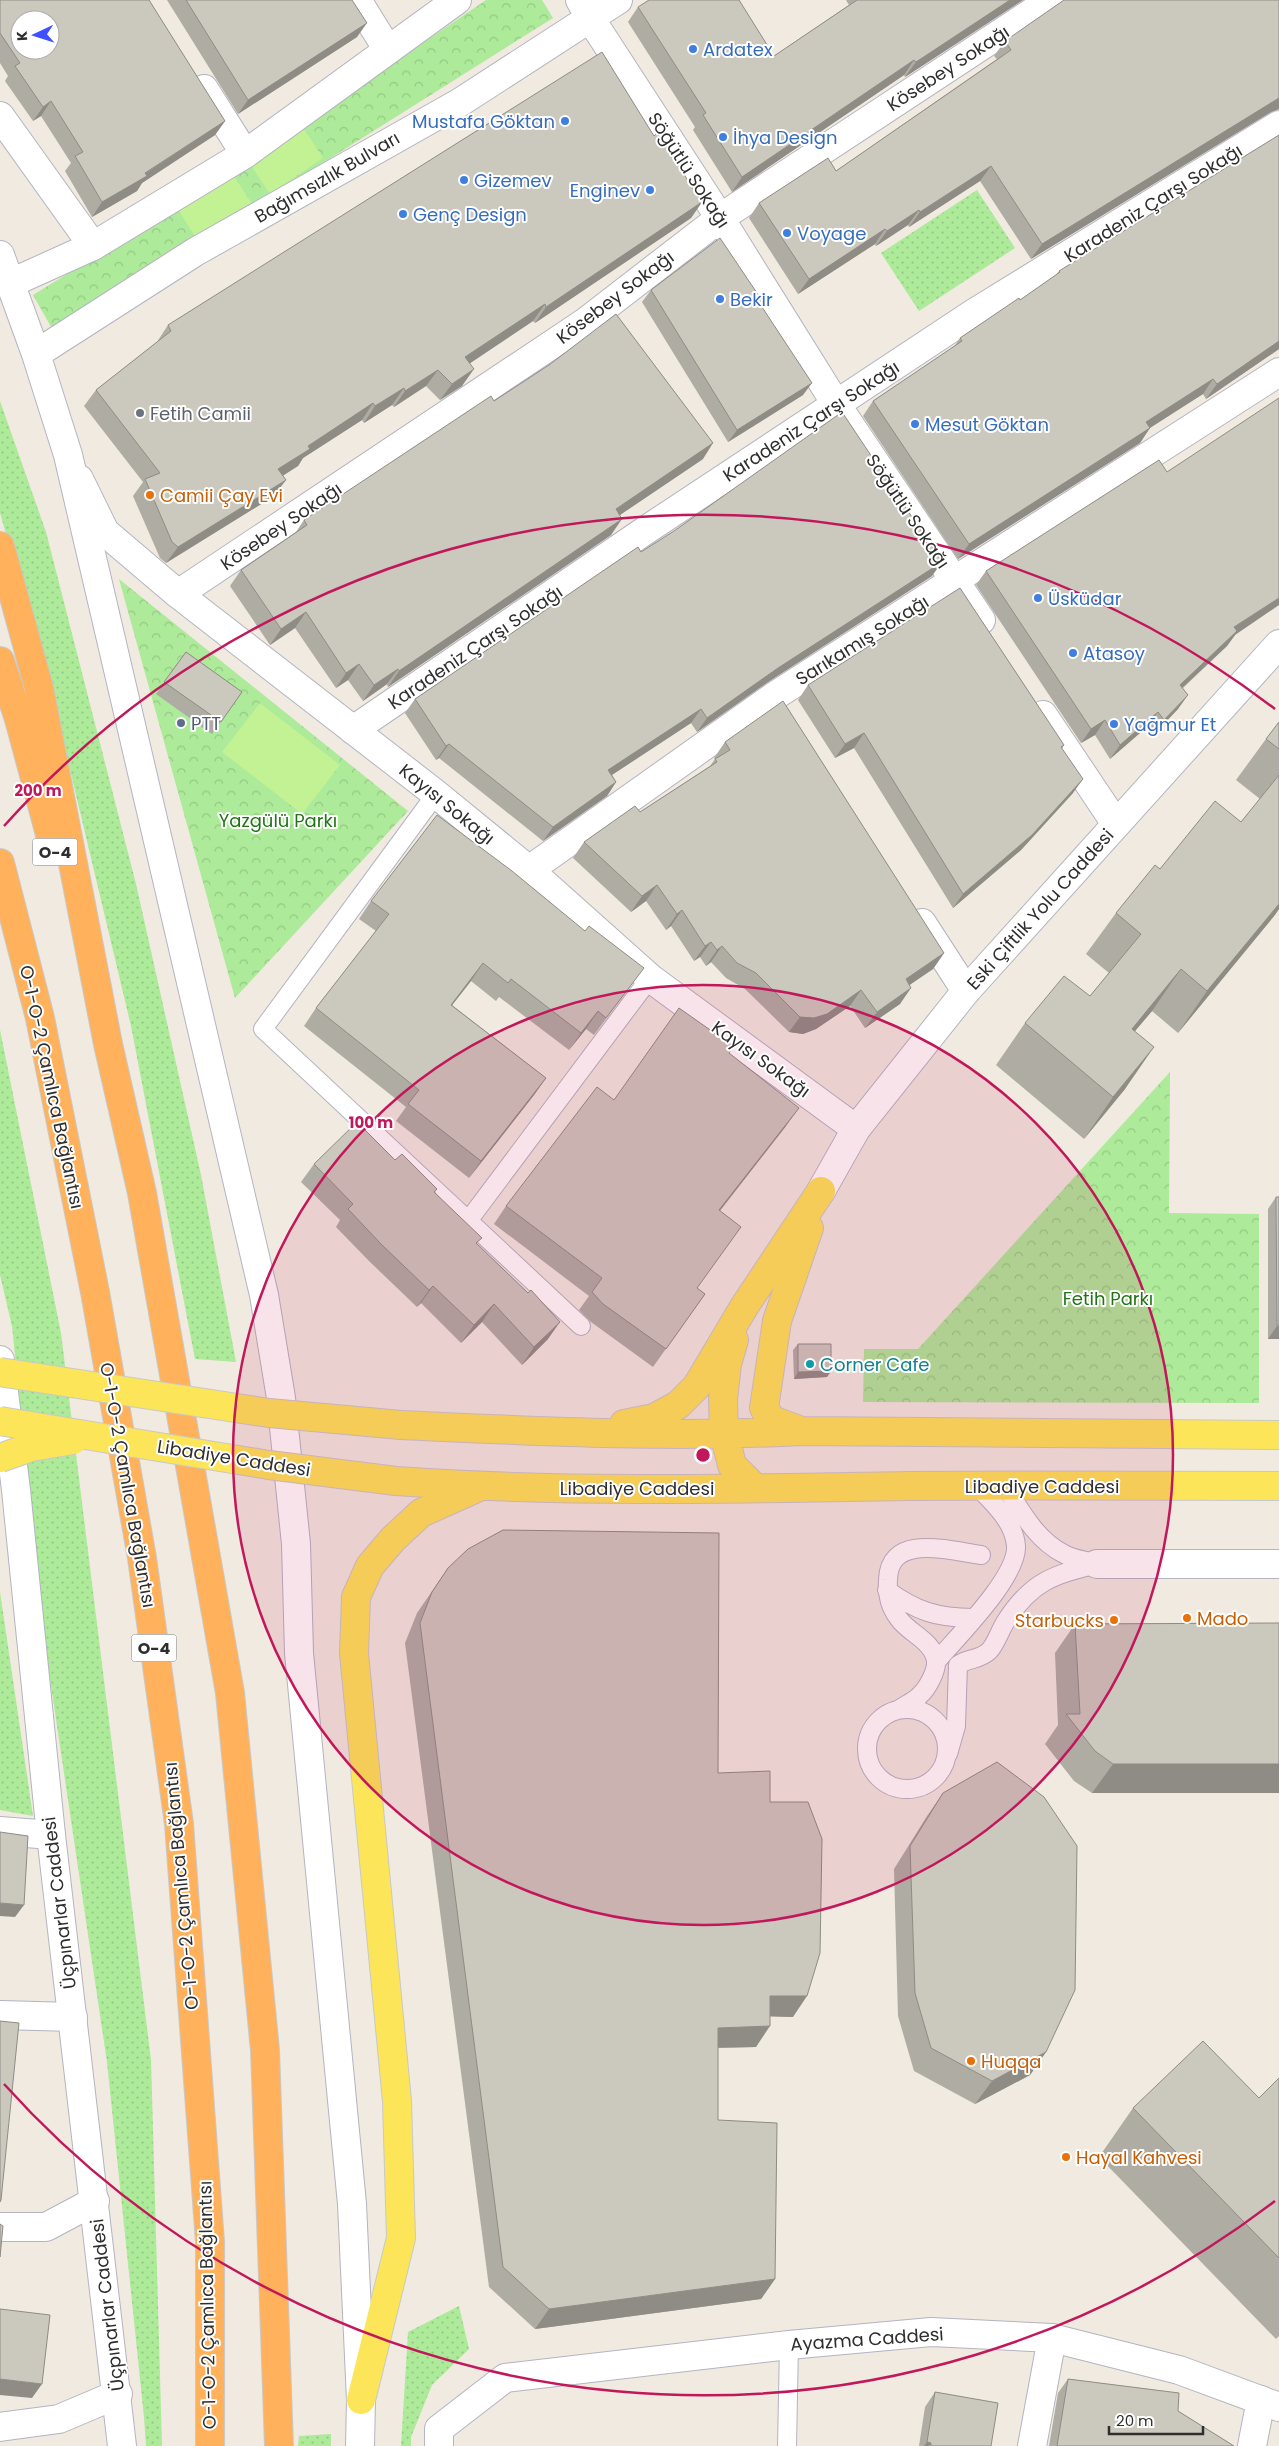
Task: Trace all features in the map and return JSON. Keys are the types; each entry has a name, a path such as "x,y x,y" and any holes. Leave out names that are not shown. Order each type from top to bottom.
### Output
{"highway":[{"path":"0,546 39,688 108,1044"},
{"name":"O-4","path":"0,660 19,720 108,1044 142,1193 230,1693 265,2050 278,2446"},
{"name":"O-1-O-2 Çamlıca Bağlantısı","path":"0,863 40,1018 95,1292 142,1558 179,1824 210,2242 210,2446"}],"main road":[{"path":"576,1433 654,1418 678,1404 697,1386 744,1307 821,1191"},
{"path":"700,1489 723,1478 747,1445 764,1408 776,1321 821,1191"},
{"path":"744,1307 727,1364 723,1399 724,1434 732,1465 755,1488"},
{"path":"0,1372 269,1413 401,1425 576,1433 751,1434 802,1431 1279,1435"},
{"path":"764,1408 772,1420 802,1431"},
{"name":"Libadiye Caddesi","path":"0,1421 102,1436 269,1465 396,1481 479,1487 700,1489 977,1486 1279,1486"},
{"path":"0,1458 38,1446 102,1436"},
{"path":"361,2400 401,2238 397,2101 354,1653 356,1597 370,1566 393,1539 422,1513 479,1487"}],"street":[{"path":"357,0 388,50"},
{"path":"12,283 93,246 245,154 457,0"},
{"name":"Bağımsızlık Bulvarı","path":"36,354 195,252 459,103 585,9 618,0"},
{"name":"Kösebey Sokağı","path":"178,594 584,323 720,218 1051,0"},
{"name":"Söğütlü Sokağı","path":"585,9 720,218 836,404 992,638"},
{"path":"189,65 245,154"},
{"path":"0,116 93,246"},
{"name":"Karadeniz Çarşı Sokağı","path":"353,730 646,530 974,313 1279,125"},
{"path":"0,255 12,283 68,455 264,1295 281,1398 296,1544 299,1653 352,2204 361,2400 360,2446"},
{"name":"Sarıkamış Sokağı","path":"529,870 776,695 1279,372"},
{"name":"Kayısı Sokağı","path":"68,455 105,532 178,594 436,794 529,870 650,978 856,1129"},
{"name":"Eski Çiftlik Yolu Caddesi","path":"821,1191 856,1129 966,991 1279,644"},
{"path":"776,695 792,719"},
{"path":"1030,695 1116,824"},
{"path":"908,900 966,991"},
{"name":"Üçpınarlar Caddesi","path":"0,1360 16,1490 51,1835 118,2394 122,2446"},
{"path":"1097,1564 1279,1564"},
{"path":"0,1831 51,1835"},
{"path":"0,2015 73,2017"},
{"path":"0,2226 46,2228 95,2202"},
{"name":"Ayazma Caddesi","path":"439,2446 440,2429 506,2378 789,2345 931,2332 1052,2338 1179,2370 1270,2404"},
{"path":"1032,2446 1052,2338"},
{"path":"0,2427 59,2419 118,2394"},
{"path":"1252,2446 1270,2404"}],"lane":[{"path":"436,794 263,1029 581,1326"},
{"path":"468,1221 650,978"},
{"path":"977,1486 1002,1512 1011,1529 1016,1546 1014,1561 1002,1584 936,1662 931,1678 920,1695 898,1710 885,1715 875,1725 869,1737 867,1751 870,1765 888,1785 902,1789 914,1789 927,1785 937,1777 944,1766 956,1726 958,1665 966,1660 978,1659 990,1651 1007,1619 1028,1591 1063,1572 1097,1564"},
{"path":"1005,1486 1025,1518 1049,1546 1066,1556 1097,1564"},
{"path":"936,1662 930,1646 901,1622 891,1608 888,1590 890,1564 897,1555 919,1547 981,1555"},
{"path":"888,1590 906,1604 929,1613 949,1618 973,1618"},
{"path":"898,1710 911,1709 923,1712 934,1719 942,1729 947,1741 948,1754"},
{"path":"787,2446 789,2345"}],"green space":[{"path":"486,0 542,0 553,18 54,332 33,295 247,163"},
{"path":"304,129 323,158 270,194 250,164"},
{"path":"233,175 253,205 198,241 179,211"},
{"path":"977,190 1015,248 919,311 881,253"},
{"path":"0,401 46,532 136,884 201,1175 236,1362 195,1359 131,1026 52,694 0,513"},
{"name":"Yazgülü Parkı","path":"119,579 408,811 235,998"},
{"path":"260,703 340,765 302,814 222,752"},
{"path":"0,1030 61,1333 151,2060 162,2446 146,2446 107,2062 46,1652 12,1326 0,1275"},
{"name":"Fetih Parkı","path":"1170,1072 1169,1213 1259,1214 1259,1403 863,1402 864,1349 918,1349"},
{"path":"0,1592 33,1816 0,1810"},
{"path":"459,2306 469,2349 432,2385 411,2437 411,2446 401,2446 408,2332"},
{"path":"331,2434 331,2446 298,2446 299,2436"}],"building":[{"path":"0,0 149,0 225,121 145,173 147,176 102,202 75,156 83,152 51,101 43,107 15,66 20,63 18,60 60,60 60,10 10,10 10,48 0,33"},
{"path":"186,0 352,0 367,23 248,100"},
{"path":"649,0 739,0 774,56 857,0 1010,0 916,62 914,60 742,177 703,115 706,113 638,7"},
{"path":"1064,0 1279,0 1279,98 1042,244 991,166 920,212 919,210 887,231 885,229 809,279 759,203 828,158 836,171 1011,50 1005,41"},
{"path":"602,52 654,136 657,133 702,202 546,307 545,304 465,357 474,369 452,384 438,370 405,391 404,388 375,406 373,403 308,446 310,449 278,469 286,480 178,547 172,542 145,479 160,473 96,390 171,331 168,325"},
{"path":"1279,135 1279,341 1217,384 1213,379 1146,422 1150,428 969,544 873,401 962,341 960,338 1019,298 1020,300 1059,271"},
{"path":"720,238 763,302 760,304 812,383 737,430 651,290"},
{"path":"616,314 713,443 616,509 622,519 399,671 398,669 374,685 359,664 346,673 306,612 281,629 241,570 307,525 304,520 491,396 494,401 549,365"},
{"path":"1279,398 1279,598 1234,627 1237,631 1180,685 1188,695 1164,720 1158,712 1120,745 1105,720 1091,729 986,571 1159,460 1167,472"},
{"path":"842,412 942,562 778,668 707,718 701,709 608,770 616,782 553,827 449,744 446,746 415,699 638,547 641,552 674,531"},
{"path":"960,588 1064,745 1061,747 1083,779 1032,835 963,894 864,733 845,744 808,685"},
{"path":"186,652 242,692 221,722 164,682"},
{"path":"783,701 944,953 906,979 911,988 877,1012 861,990 827,1014 814,1018 800,1017 756,973 737,963 722,946 717,950 711,942 705,946 682,910 677,914 657,885 642,896 584,842 635,806 640,812 717,762 715,759 730,750 725,742"},
{"path":"1279,722 1279,749 1266,739"},
{"path":"1279,775 1279,904 1207,991 1181,969 1132,1029 1154,1047 1113,1097 1025,1023 1064,976 1090,996 1141,934 1116,913 1155,865 1160,869 1215,801 1241,822"},
{"path":"437,815 512,871 585,931 589,926 644,968 606,1018 598,1011 581,1033 511,979 508,983 483,963 451,1005 546,1078 481,1161 408,1104 419,1090 316,1008 389,914 371,901"},
{"path":"679,1008 733,1046 729,1053 799,1108 719,1210 741,1227 697,1288 705,1294 666,1349 603,1304 592,1292 602,1278 506,1206 597,1087 614,1100"},
{"path":"357,1122 395,1160 402,1154 437,1189 434,1192 482,1238 476,1243 528,1293 531,1290 560,1322 534,1347 494,1304 474,1325 433,1286 429,1290 348,1209 353,1204 314,1164"},
{"path":"1276,1197 1279,1197 1279,1326 1277,1326"},
{"name":"Corner Cafe","path":"798,1344 831,1344 831,1371 798,1372"},
{"path":"503,1530 719,1533 718,1773 770,1771 770,1802 808,1802 822,1839 820,1953 807,1996 770,1996 770,2026 718,2028 718,2120 777,2123 775,2279 549,2309 503,2267 420,1623 432,1592 448,1568 468,1549"},
{"path":"1279,1623 1279,1764 1113,1764 1095,1751 1066,1714 1080,1714 1075,1624"},
{"path":"997,1762 1044,1797 1077,1846 1075,1990 1046,2052 992,2081 931,2048 915,1993 910,1846 943,1793"},
{"path":"0,1832 28,1836 24,1905 0,1903"},
{"path":"0,2021 19,2023 0,2202"},
{"path":"1203,2041 1259,2098 1279,2078 1279,2258 1133,2108"},
{"path":"0,2224 3,2226 0,2257"},
{"path":"0,2309 50,2315 42,2384 0,2379"},
{"path":"1068,2379 1179,2393 1178,2411 1234,2446 1057,2446"},
{"path":"935,2392 998,2403 991,2446 931,2446 931,2443 927,2442"}],"place":[{"name":"Ardatex","path":"693,49"},
{"name":"Mustafa Göktan","path":"565,121"},
{"name":"İhya Design","path":"723,137"},
{"name":"Gizemev","path":"464,180"},
{"name":"Enginev","path":"650,190"},
{"name":"Genç Design","path":"403,214"},
{"name":"Voyage","path":"787,233"},
{"name":"Bekir","path":"720,299"},
{"name":"Fetih Camii","path":"140,413"},
{"name":"Mesut Göktan","path":"915,424"},
{"name":"Camii Çay Evi","path":"150,495"},
{"name":"Üsküdar","path":"1038,598"},
{"name":"Atasoy","path":"1073,653"},
{"name":"PTT","path":"181,723"},
{"name":"Yağmur Et","path":"1114,724"},
{"name":"Corner Cafe","path":"810,1364"},
{"name":"Mado","path":"1187,1618"},
{"name":"Starbucks","path":"1114,1620"},
{"name":"Huqqa","path":"971,2061"},
{"name":"Hayal Kahvesi","path":"1066,2157"}]}
